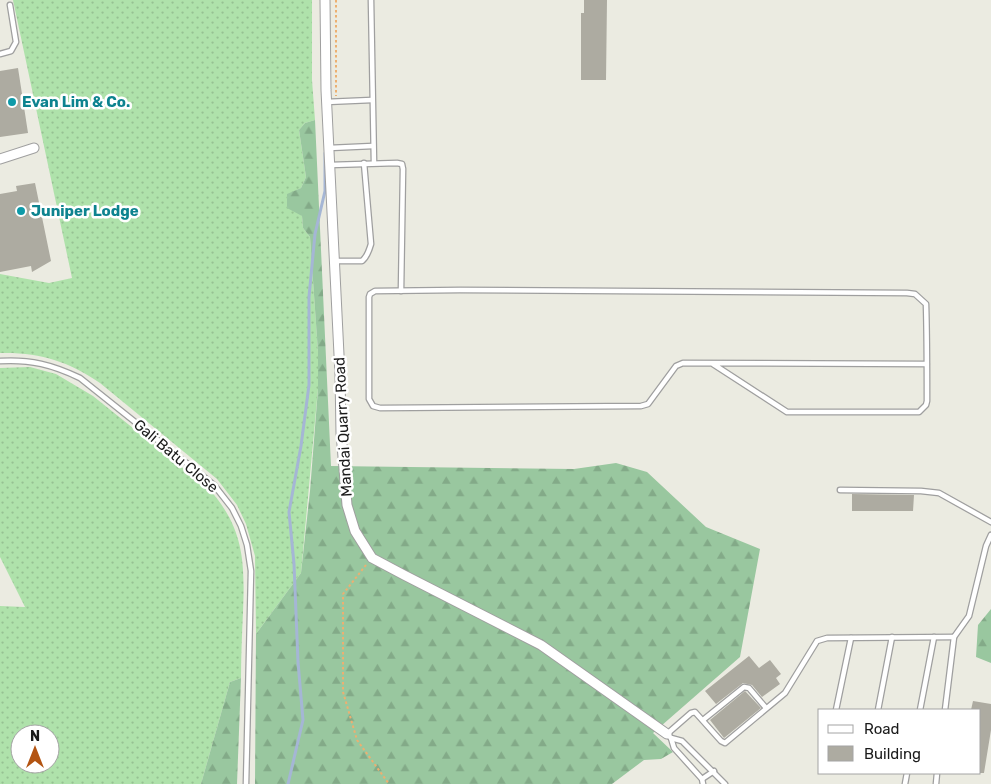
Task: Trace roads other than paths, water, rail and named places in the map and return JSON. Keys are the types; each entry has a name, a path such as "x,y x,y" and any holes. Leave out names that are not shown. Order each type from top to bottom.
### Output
{"street":[{"name":"Mandai Quarry Road","path":"325,0 326,102 340,375 341,433 347,505 355,531 372,558 541,645 669,736"},
{"path":"0,160 34,148"}],"lane":[{"path":"371,0 374,163"},
{"path":"0,54 11,51 16,42 10,5"},
{"path":"326,102 372,100"},
{"path":"329,148 373,146"},
{"path":"334,261 362,261 370,250 364,163"},
{"path":"330,165 364,163 402,164 404,169 401,291"},
{"path":"713,364 787,412 919,412 926,405 927,364 926,304 915,294 907,293 460,290 375,291 369,297 369,399 373,406 380,408 641,406 648,404 676,366 683,363 927,364"},
{"name":"Gali Batu Close","path":"0,361 32,361 59,368 80,378 214,485 232,508 241,526 247,545 251,571 246,784"},
{"path":"840,490 939,493 991,522"},
{"path":"945,709 954,637 968,616 986,546 991,536"},
{"path":"878,709 892,637"},
{"path":"920,709 934,637"},
{"path":"669,736 691,713 695,712 725,743 788,688 817,641 827,638 954,637"},
{"path":"836,709 851,638"},
{"path":"702,720 744,687 748,688 766,708"},
{"name":"Mandai Quarry Road","path":"669,736 682,741 725,784"},
{"name":"Mandai Quarry Road","path":"669,736 674,748 702,781"},
{"path":"702,781 714,772"}],"waterway":[{"path":"288,784 303,720 289,512 301,446 309,385 309,297 315,234 325,191 325,153"}],"place":[{"name":"Evan Lim & Co.","path":"12,102"},
{"name":"Juniper Lodge","path":"21,211"}]}
